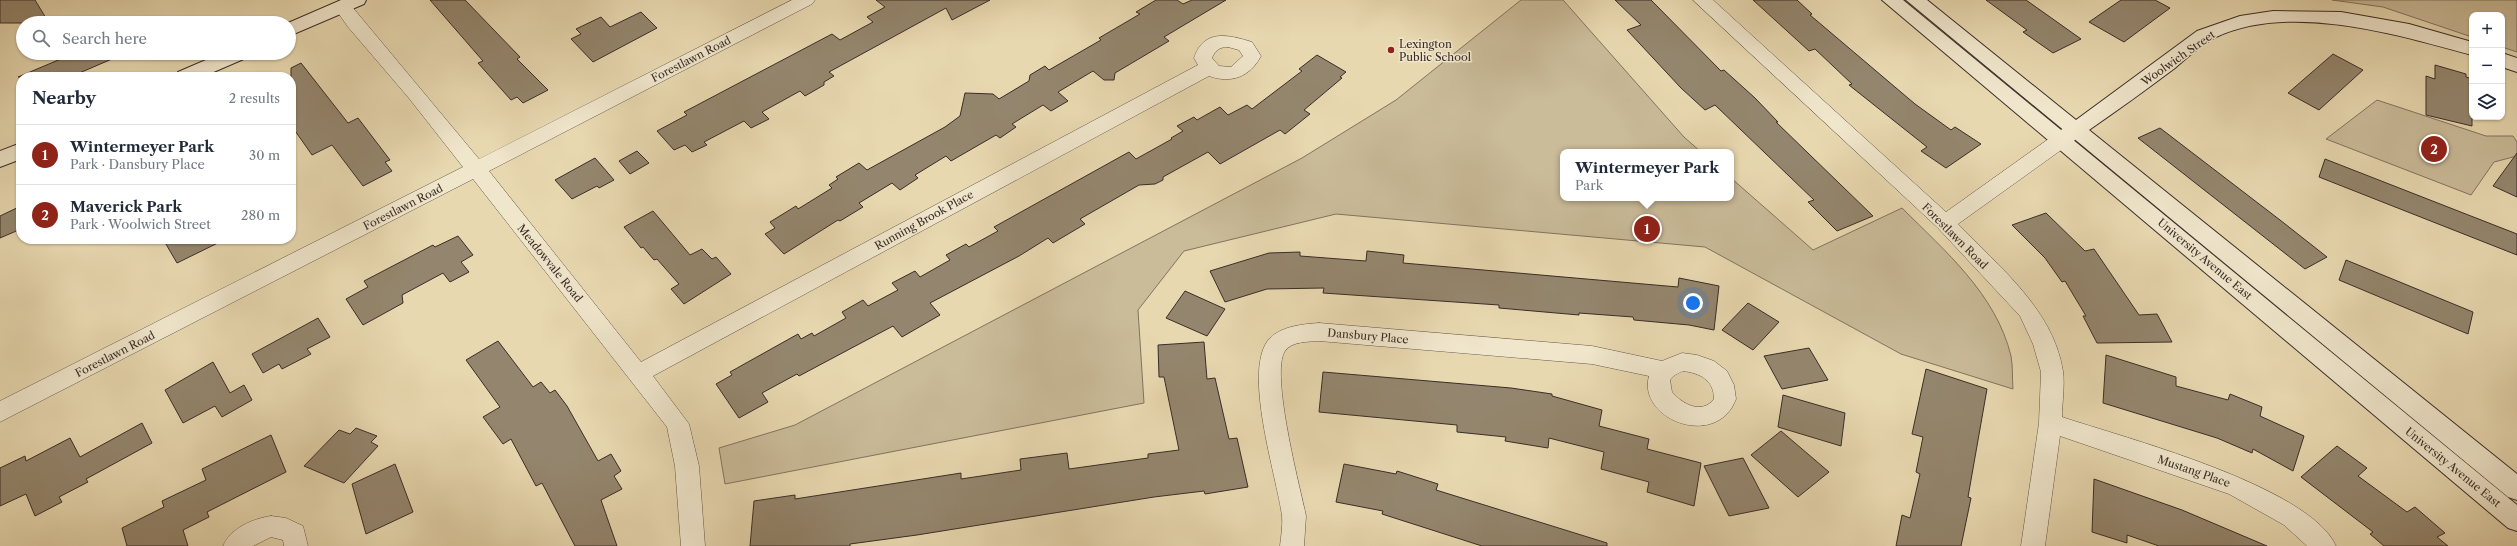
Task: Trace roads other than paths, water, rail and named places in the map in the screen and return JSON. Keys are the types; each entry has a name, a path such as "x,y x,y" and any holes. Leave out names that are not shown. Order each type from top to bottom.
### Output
{"main road":[{"name":"University Avenue East","path":"1891,0 2068,135 2517,488"},
{"name":"University Avenue East","path":"1915,0 2068,135 2517,520"},
{"path":"296,27 350,3"},
{"name":"Woolwich Street","path":"2068,135 2209,33 2246,19 2275,15 2314,14 2379,22 2432,35 2469,48"},
{"path":"196,72 223,60"},
{"path":"2505,61 2517,65"},
{"path":"0,160 16,152"}],"street":[{"name":"Forestlawn Road","path":"0,412 806,0"},
{"name":"Forestlawn Road","path":"1702,0 1945,223 2028,311 2044,344 2052,372 2050,423 2033,546"},
{"name":"Meadowvale Road","path":"350,3 354,23 415,92 475,170 640,373 678,424 687,466 693,546"},
{"name":"Running Brook Place","path":"640,373 1208,68"},
{"name":"Woolwich Street","path":"1945,223 2068,135"},
{"name":"Dansbury Place","path":"1292,546 1294,518 1274,415 1271,384 1272,359 1276,346 1289,337 1320,332 1584,354 1664,370"},
{"name":"Mustang Place","path":"2050,423 2237,486 2292,517 2324,546"},
{"path":"235,546 253,532 277,526 287,528 294,534 296,546"}],"place":[{"name":"Lexington Public School","path":"1391,50"},
{"name":"Maverick Park","path":"2434,149"},
{"name":"Wintermeyer Park","path":"1647,229"}]}
